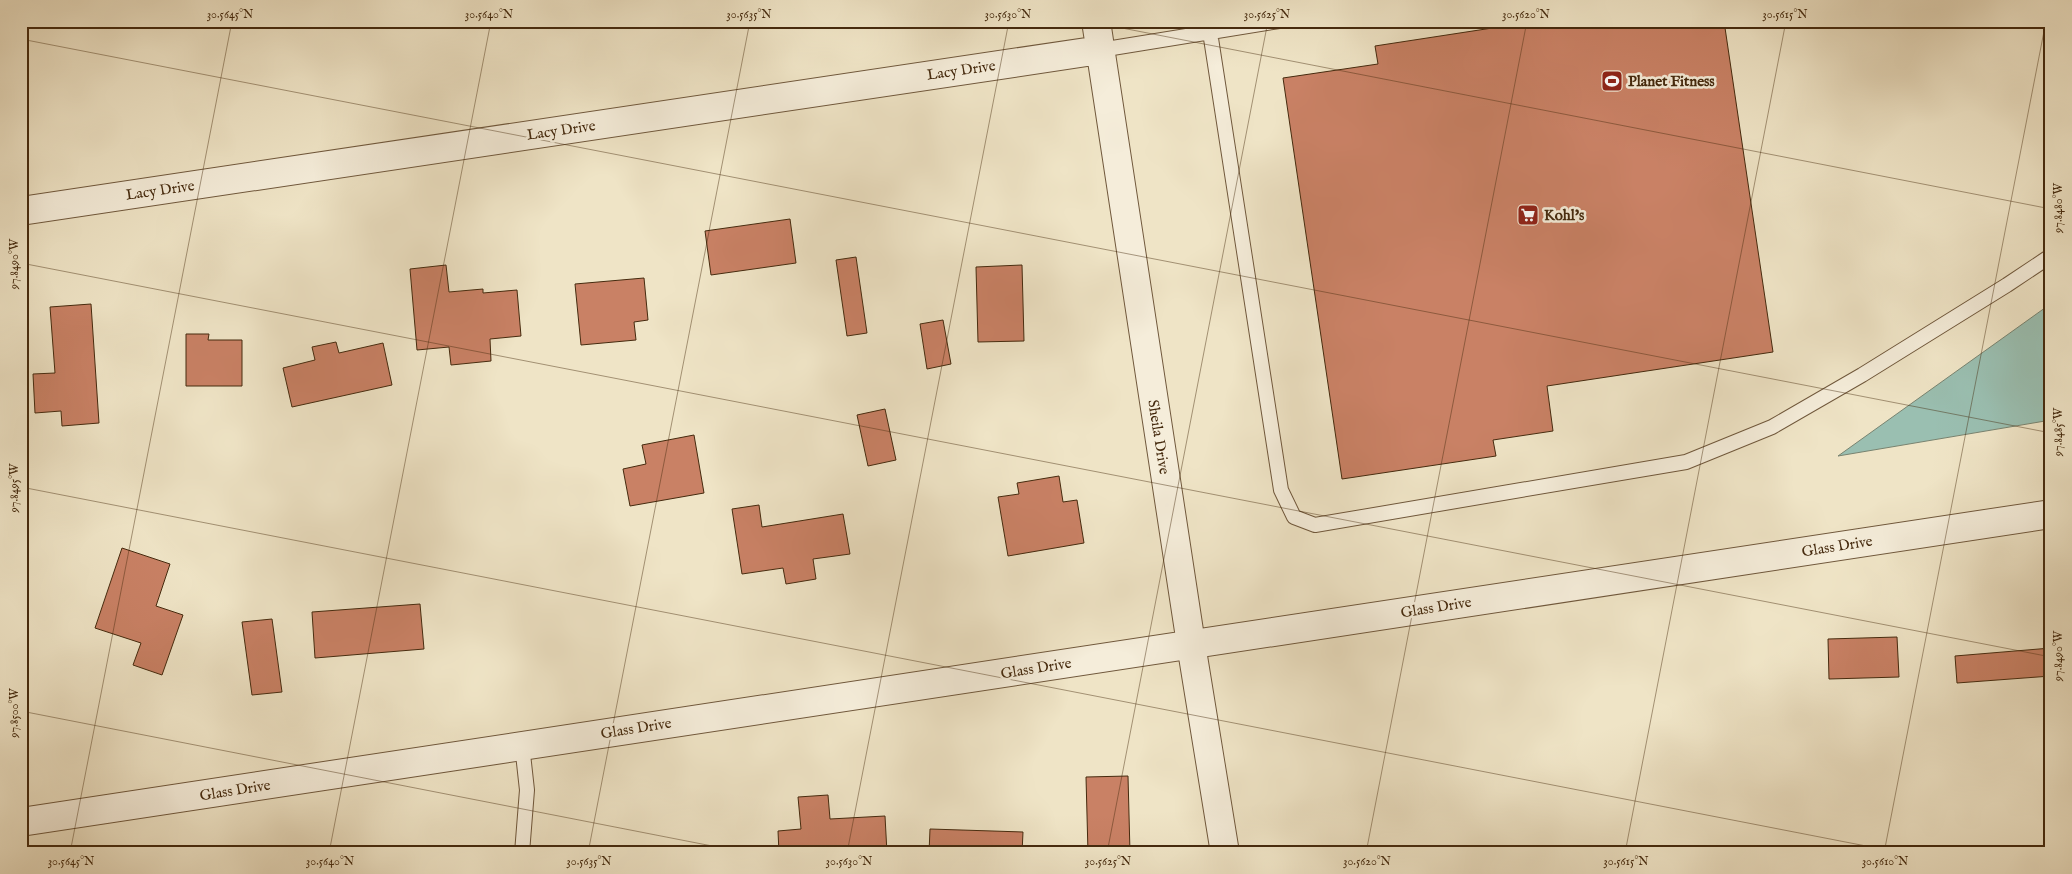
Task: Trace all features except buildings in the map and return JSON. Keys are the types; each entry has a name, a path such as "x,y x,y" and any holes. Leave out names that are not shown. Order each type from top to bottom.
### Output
{"street":[{"name":"Sheila Drive","path":"1096,21 1191,644 1225,853"},
{"name":"Lacy Drive","path":"21,211 1100,50"},
{"name":"Glass Drive","path":"21,822 2051,514"}],"lane":[{"path":"1100,50 1279,21"},
{"path":"1210,32 1281,490 1294,517 1315,525 1686,462 1772,427 1862,375 1999,290 2046,258 2051,257"},
{"path":"522,746 527,790 522,853"}],"shaded area":[{"path":"2051,305 2051,420 1838,456"}],"place":[{"name":"Planet Fitness","path":"1612,81"},
{"name":"Kohl's","path":"1528,215"}]}
